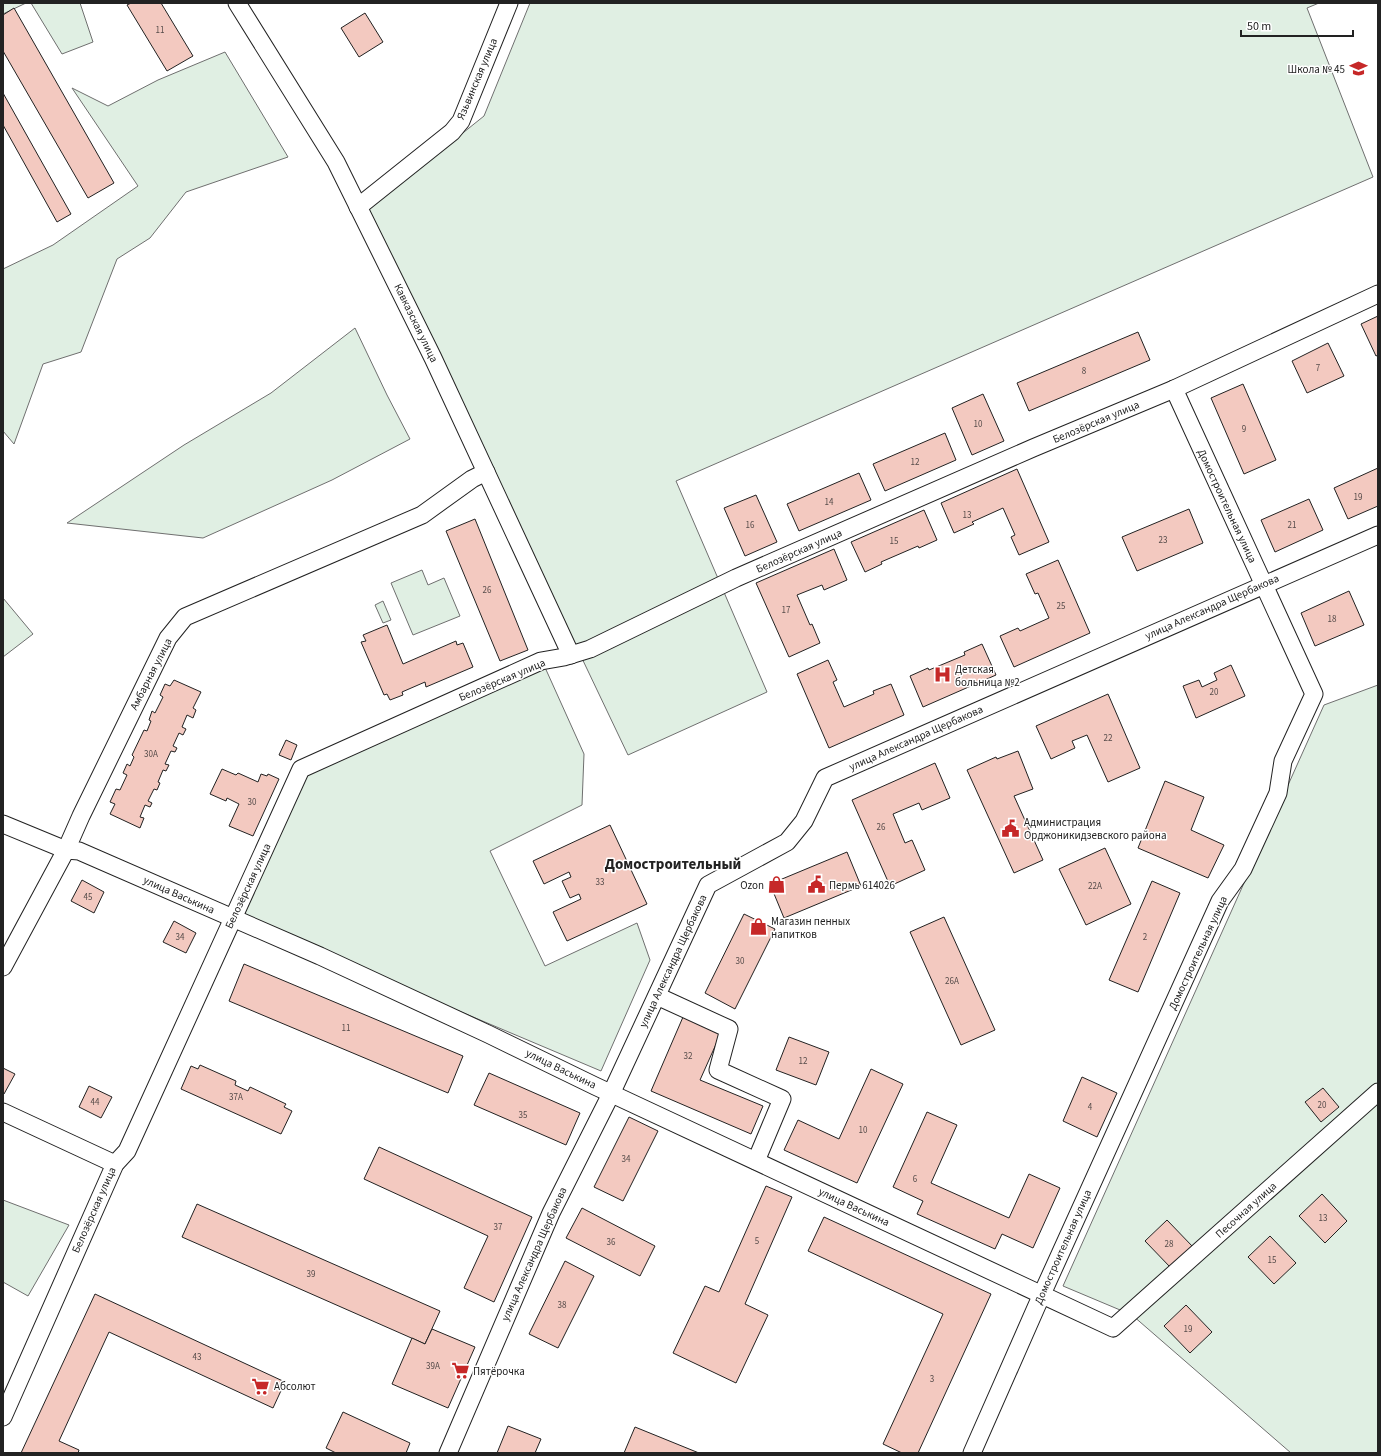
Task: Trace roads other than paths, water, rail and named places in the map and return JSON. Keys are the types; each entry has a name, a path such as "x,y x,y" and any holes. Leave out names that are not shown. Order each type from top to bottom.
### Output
{"street":[{"name":"Кавказская улица","path":"237,3 336,162 433,358 571,655"},
{"name":"Язьвинская улица","path":"358,207 452,132 461,121 509,3"},
{"name":"Белозёрская улица","path":"3,1417 115,1164 127,1151 302,769 541,661 571,655 590,648 736,578 1033,448 1174,389 1378,294"},
{"name":"Домостроительная улица","path":"972,1453 1042,1294 1220,901 1243,870 1278,793 1283,761 1314,694 1174,389"},
{"name":"Амбарная улица","path":"3,967 66,850 168,638 186,617 422,515 472,479 486,472"},
{"name":"улица Александра Щербакова","path":"448,1453 551,1213 612,1094 708,885 787,842 804,821 824,778 1263,584 1378,535"},
{"name":"улица Васькина","path":"3,824 66,850 79,851 320,956 1113,1328"},
{"path":"657,996 729,1029 718,1070 782,1099 756,1161"},
{"name":"Песочная улица","path":"1113,1328 1378,1092"},
{"path":"3,1112 115,1164"}],"place":[{"name":"Школа № 45","path":"1358,69"},
{"name":"Детская больница №2","path":"942,675"},
{"name":"Администрация Орджоникидзевского района","path":"1011,828"},
{"name":"Ozon","path":"777,885"},
{"name":"Пермь 614026","path":"816,885"},
{"name":"Магазин пенных напитков","path":"758,927"},
{"name":"Пятёрочка","path":"460,1371"},
{"name":"Абсолют","path":"261,1386"}],"district":[{"name":"Домостроительный","path":"673,864"}]}
